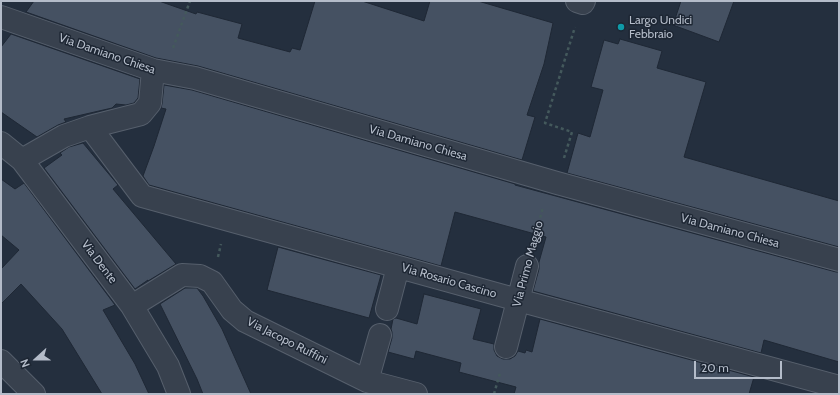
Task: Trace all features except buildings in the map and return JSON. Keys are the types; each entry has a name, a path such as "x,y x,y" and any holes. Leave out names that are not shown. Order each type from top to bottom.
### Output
{"street":[{"path":"577,1 583,3 584,1"},
{"name":"Via Damiano Chiesa","path":"1,17 159,71 195,78 553,182 839,260"},
{"path":"22,160 64,136 90,127 141,114 150,104 159,71"},
{"name":"Via Rosario Cascino","path":"90,127 142,196 839,387"},
{"name":"Via Dente","path":"1,143 22,160 132,306 168,366 179,394"},
{"name":"Via Primo Maggio","path":"506,347 527,266"},
{"path":"387,309 398,267"},
{"path":"132,306 182,275 200,276 212,282"},
{"name":"Via Jacopo Ruffini","path":"212,282 232,310 245,321 367,381 416,394"},
{"path":"367,381 380,334"},
{"path":"1,362 34,394"}],"path":[{"path":"159,71 190,1"},
{"name":"Via Primo Maggio","path":"527,266 553,182 572,132 545,123 575,28"},
{"path":"212,282 228,220"}],"place":[{"name":"Largo Undici Febbraio","path":"621,27"}]}
